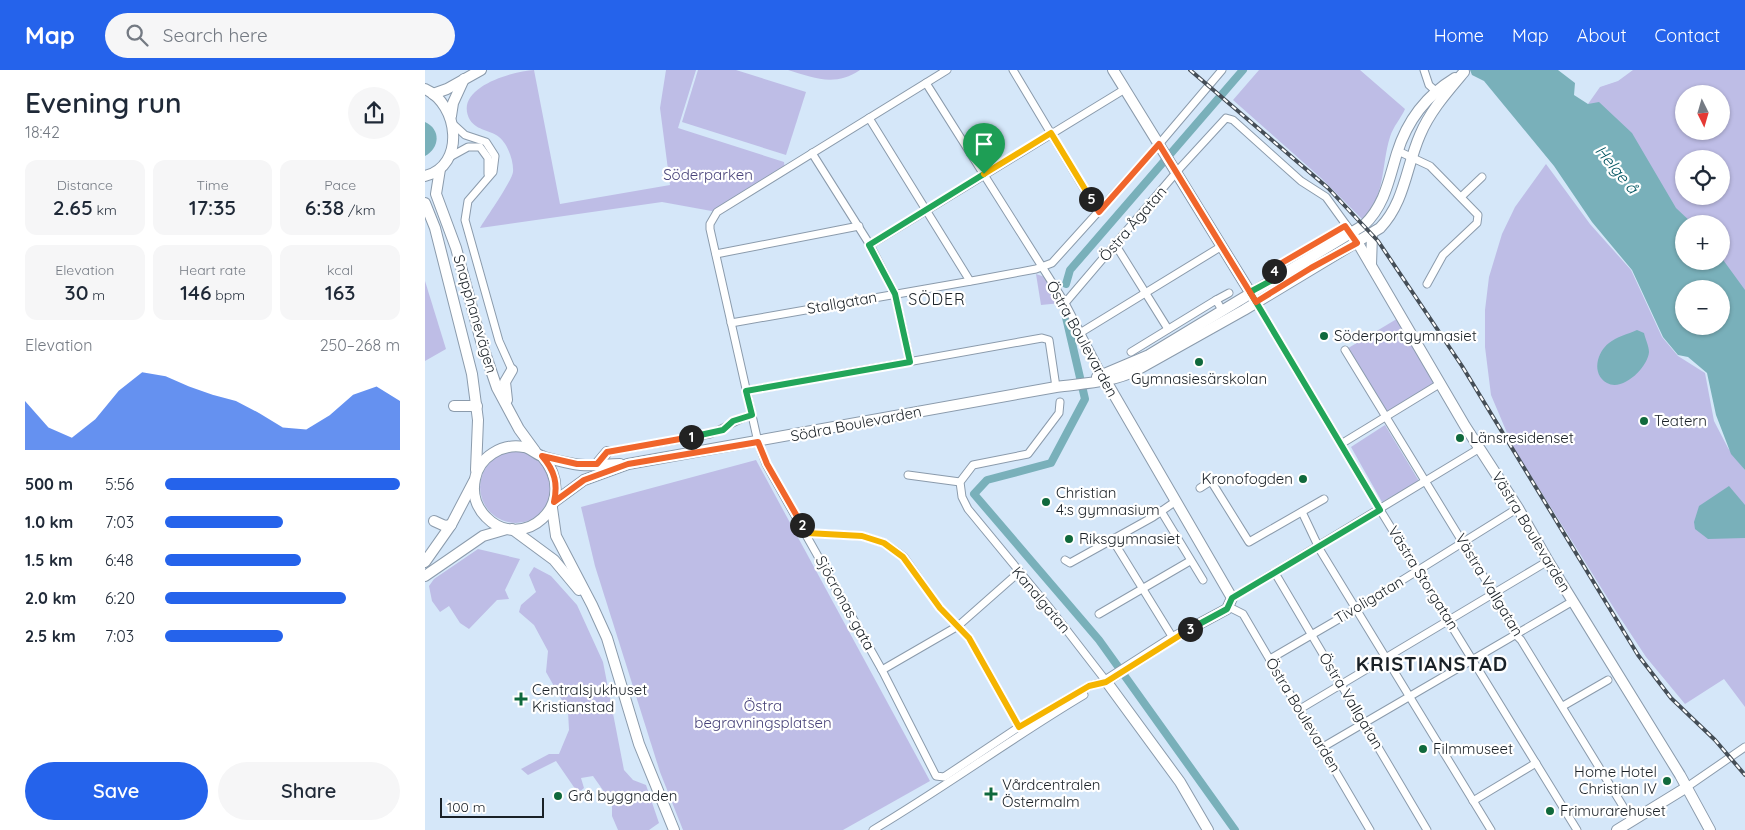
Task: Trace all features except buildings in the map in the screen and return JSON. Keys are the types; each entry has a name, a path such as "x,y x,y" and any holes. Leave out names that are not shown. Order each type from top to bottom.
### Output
{"main road":[{"path":"429,92 481,70"},
{"name":"Västra Storgatan","path":"1113,70 1256,302"},
{"path":"1439,94 1465,71"},
{"path":"425,176 440,169 448,158 453,141 453,103 465,78"},
{"path":"429,92 442,101 452,120"},
{"name":"Södra Boulevarden","path":"1104,378 1149,355 1250,292 1276,278 1348,229 1373,216 1384,199 1398,151 1412,121 1439,94"},
{"name":"Södra Boulevarden","path":"539,454 577,464 628,464 1069,385 1137,370 1357,243 1372,234 1388,220 1403,189 1412,157 1439,94"},
{"name":"Snapphanevägen","path":"440,169 435,188 437,199 456,248 481,341 497,388 510,414 539,454"},
{"name":"Snapphanevägen","path":"425,203 435,228 459,319 477,406 475,476"},
{"name":"Västra Boulevarden","path":"1348,229 1687,787 1710,830"},
{"path":"1371,266 1372,234"},
{"path":"510,414 505,393 505,382 512,370"},
{"name":"Östra Boulevarden","path":"1104,378 1176,501 1231,603"},
{"path":"454,406 477,406"},
{"path":"425,562 451,525 475,476 491,454 501,449 518,447 539,454 551,466 557,490 553,505 556,536 607,638 639,744 674,830"},
{"path":"597,464 607,452"},
{"name":"Södra Boulevarden","path":"553,505 584,480 628,464"},
{"path":"475,476 476,501 488,519 509,529 554,560 592,605"},
{"path":"425,576 483,536 535,524 553,505"},
{"path":"434,521 445,526 451,525"},
{"path":"1106,682 1128,666 1231,603"},
{"name":"Kanalgatan","path":"1106,682 1180,782 1208,830"},
{"path":"1617,830 1687,787"}],"street":[{"path":"910,362 895,294 859,226 812,153 947,70"},
{"path":"1013,70 1099,212"},
{"path":"1042,267 1052,263 1160,147 1222,70"},
{"path":"1425,70 1429,85 1439,94"},
{"name":"Östra Boulevarden","path":"926,83 1065,303 1104,378"},
{"path":"869,245 1125,89"},
{"path":"869,118 970,281"},
{"name":"Östra Ågatan","path":"1065,303 1175,169 1226,118 1233,120 1301,181 1326,197 1348,229"},
{"path":"452,120 465,134 486,142 491,147 495,156 495,167 466,206 466,226 499,341 512,370"},
{"path":"448,158 467,146 480,147 486,153 490,162 487,180"},
{"path":"1398,151 1430,166 1478,215 1477,223 1440,259 1427,284"},
{"name":"Sjöcronas gata","path":"812,153 717,212 710,224 758,442 767,464 883,670 936,776 944,777 1019,727"},
{"path":"1461,197 1482,177"},
{"path":"716,254 859,226"},
{"path":"1115,244 1168,330"},
{"path":"1080,333 1222,246"},
{"name":"Stallgatan","path":"731,323 1042,267"},
{"path":"1131,352 1229,293"},
{"path":"1216,300 1222,310"},
{"name":"Västra Storgatan","path":"1256,302 1417,571 1449,619 1577,830"},
{"path":"746,391 1042,338 1049,340 1056,387"},
{"name":"Västra Vallgatan","path":"1345,350 1490,587 1492,594 1516,636 1521,640 1563,706 1633,821"},
{"path":"1341,444 1441,383"},
{"path":"908,475 961,482 973,465 1028,454 1059,413 1060,402"},
{"path":"607,452 710,434 723,430 733,421 752,415"},
{"path":"1231,603 1275,573 1480,448"},
{"path":"1200,488 1211,481 1249,542 1324,499"},
{"name":"Kanalgatan","path":"961,482 962,498 968,509 1018,572 1048,606 1106,682"},
{"path":"1065,560 1070,563 1176,501"},
{"name":"Tivoligatan","path":"1270,659 1356,609 1518,508"},
{"path":"1161,511 1203,580"},
{"path":"1302,512 1319,547 1491,830"},
{"path":"807,533 862,536 884,543 903,557 940,608 969,638 1019,727 1089,686 1106,682"},
{"path":"1112,539 1173,638"},
{"path":"1099,614 1190,561"},
{"path":"1300,709 1548,561"},
{"path":"883,670 957,626 1018,572"},
{"name":"Östra Vallgatan","path":"1275,573 1427,830"},
{"path":"1323,747 1573,601"},
{"name":"Östra Boulevarden","path":"1231,603 1243,614 1323,747 1370,830"},
{"path":"1563,706 1608,680"},
{"path":"873,830 942,788 980,759 1033,725 1106,682"},
{"path":"1687,787 1745,747"},
{"path":"1473,801 1536,763"}],"green space":[{"name":"Söderparken","path":"534,70 560,204 670,185 660,108 666,70 696,70 678,128 784,162 785,170 717,212 662,202 480,228 512,177 513,168 510,153 502,140 496,135 476,126 470,120 467,109 469,99 487,83 513,74"},
{"path":"698,70 736,70 806,92 786,155 682,122"},
{"path":"788,70 860,70 851,75 833,80 816,78"},
{"path":"1259,70 1360,70 1405,109 1390,137 1379,191 1370,211 1362,219 1321,178 1233,100"},
{"path":"1633,70 1745,70 1745,348 1730,311 1730,280 1721,280 1721,270 1730,270 1730,215 1677,215 1588,104 1600,87 1618,81"},
{"path":"1546,164 1590,224 1631,270 1662,337 1678,356 1705,373 1714,421 1728,448 1745,470 1745,707 1724,679 1685,704 1646,657 1513,447 1491,395 1485,347 1485,310 1489,277 1502,234 1515,207"},
{"path":"1036,274 1045,277 1061,303 1041,305"},
{"path":"425,281 446,349 425,361"},
{"path":"1400,317 1441,383 1386,416 1345,350"},
{"path":"1385,425 1419,481 1382,502 1351,447"},
{"path":"516,451 536,457 546,467 552,487 546,507 536,517 516,523 496,517 486,507 480,487 486,467 496,457"},
{"name":"Östra begravningsplatsen","path":"756,460 930,781 843,830 683,830 660,772 595,566 581,507"},
{"path":"478,549 520,559 505,590 509,599 497,600 469,629 460,623 449,606 440,612 432,601 429,586 434,579"},
{"path":"534,567 551,576 577,605 603,662 624,770 633,780 646,785 659,823 649,830 618,830 612,816 612,803 593,776 581,778 584,788 578,793 556,761 528,775 521,769 549,754 559,754 569,730 568,711 546,672 548,651 534,625 519,612 521,605 536,592 529,575"}],"water":[{"name":"Helge å","path":"1470,70 1558,70 1575,83 1574,95 1588,104 1599,102 1632,133 1676,208 1683,215 1675,215 1675,270 1730,269 1745,290 1745,470 1731,454 1716,415 1707,373 1688,357 1678,355 1663,337 1632,270 1592,222 1554,166 1484,81 1472,75"},
{"path":"425,122 434,129 437,139 434,148 425,156"},
{"path":"1637,330 1644,333 1649,352 1648,358 1639,371 1627,381 1613,385 1607,383 1602,379 1597,369 1601,352 1612,341"},
{"path":"1729,486 1745,505 1745,538 1708,539 1695,529 1694,522 1699,506"}],"waterway":[{"path":"1066,284 1070,270 1243,70"},
{"path":"1065,313 1085,399 1051,463 987,480 974,494 1099,640 1235,830"}],"railway":[{"path":"1190,70 1328,188 1378,241 1462,366 1638,655 1671,698 1715,740 1745,775"}],"place":[{"name":"Söderportgymnasiet","path":"1324,336"},
{"name":"Gymnasiesärskolan","path":"1199,362"},
{"name":"Teatern","path":"1644,421"},
{"name":"Länsresidenset","path":"1460,438"},
{"name":"Kronofogden","path":"1303,479"},
{"name":"Christian 4:s gymnasium","path":"1046,502"},
{"name":"Riksgymnasiet","path":"1069,539"},
{"name":"Centralsjukhuset Kristianstad","path":"521,699"},
{"name":"Filmmuseet","path":"1423,749"},
{"name":"Home Hotel Christian IV","path":"1667,781"},
{"name":"Vårdcentralen Östermalm","path":"991,794"},
{"name":"Grå byggnaden","path":"558,796"},
{"name":"Frimurarehuset","path":"1550,811"}],"district":[{"name":"SÖDER","path":"937,299"},
{"name":"KRISTIANSTAD","path":"1432,664"}],"route":[{"path":"984,174 869,245 895,294 910,362 746,391 752,415 733,421 723,430 710,434 607,452 597,464 577,464 542,456 551,466 555,478 557,490 554,502 584,480 628,464 758,442 767,464 807,533 862,536 884,543 903,557 940,608 969,638 1019,727 1089,686 1106,682 1173,638 1227,609 1232,598 1380,510 1353,466 1341,444 1256,302 1250,292 1276,278 1274,270 1277,266 1336,230 1347,227 1357,243 1297,276 1256,302 1159,144 1099,212 1051,133 984,174"}]}
